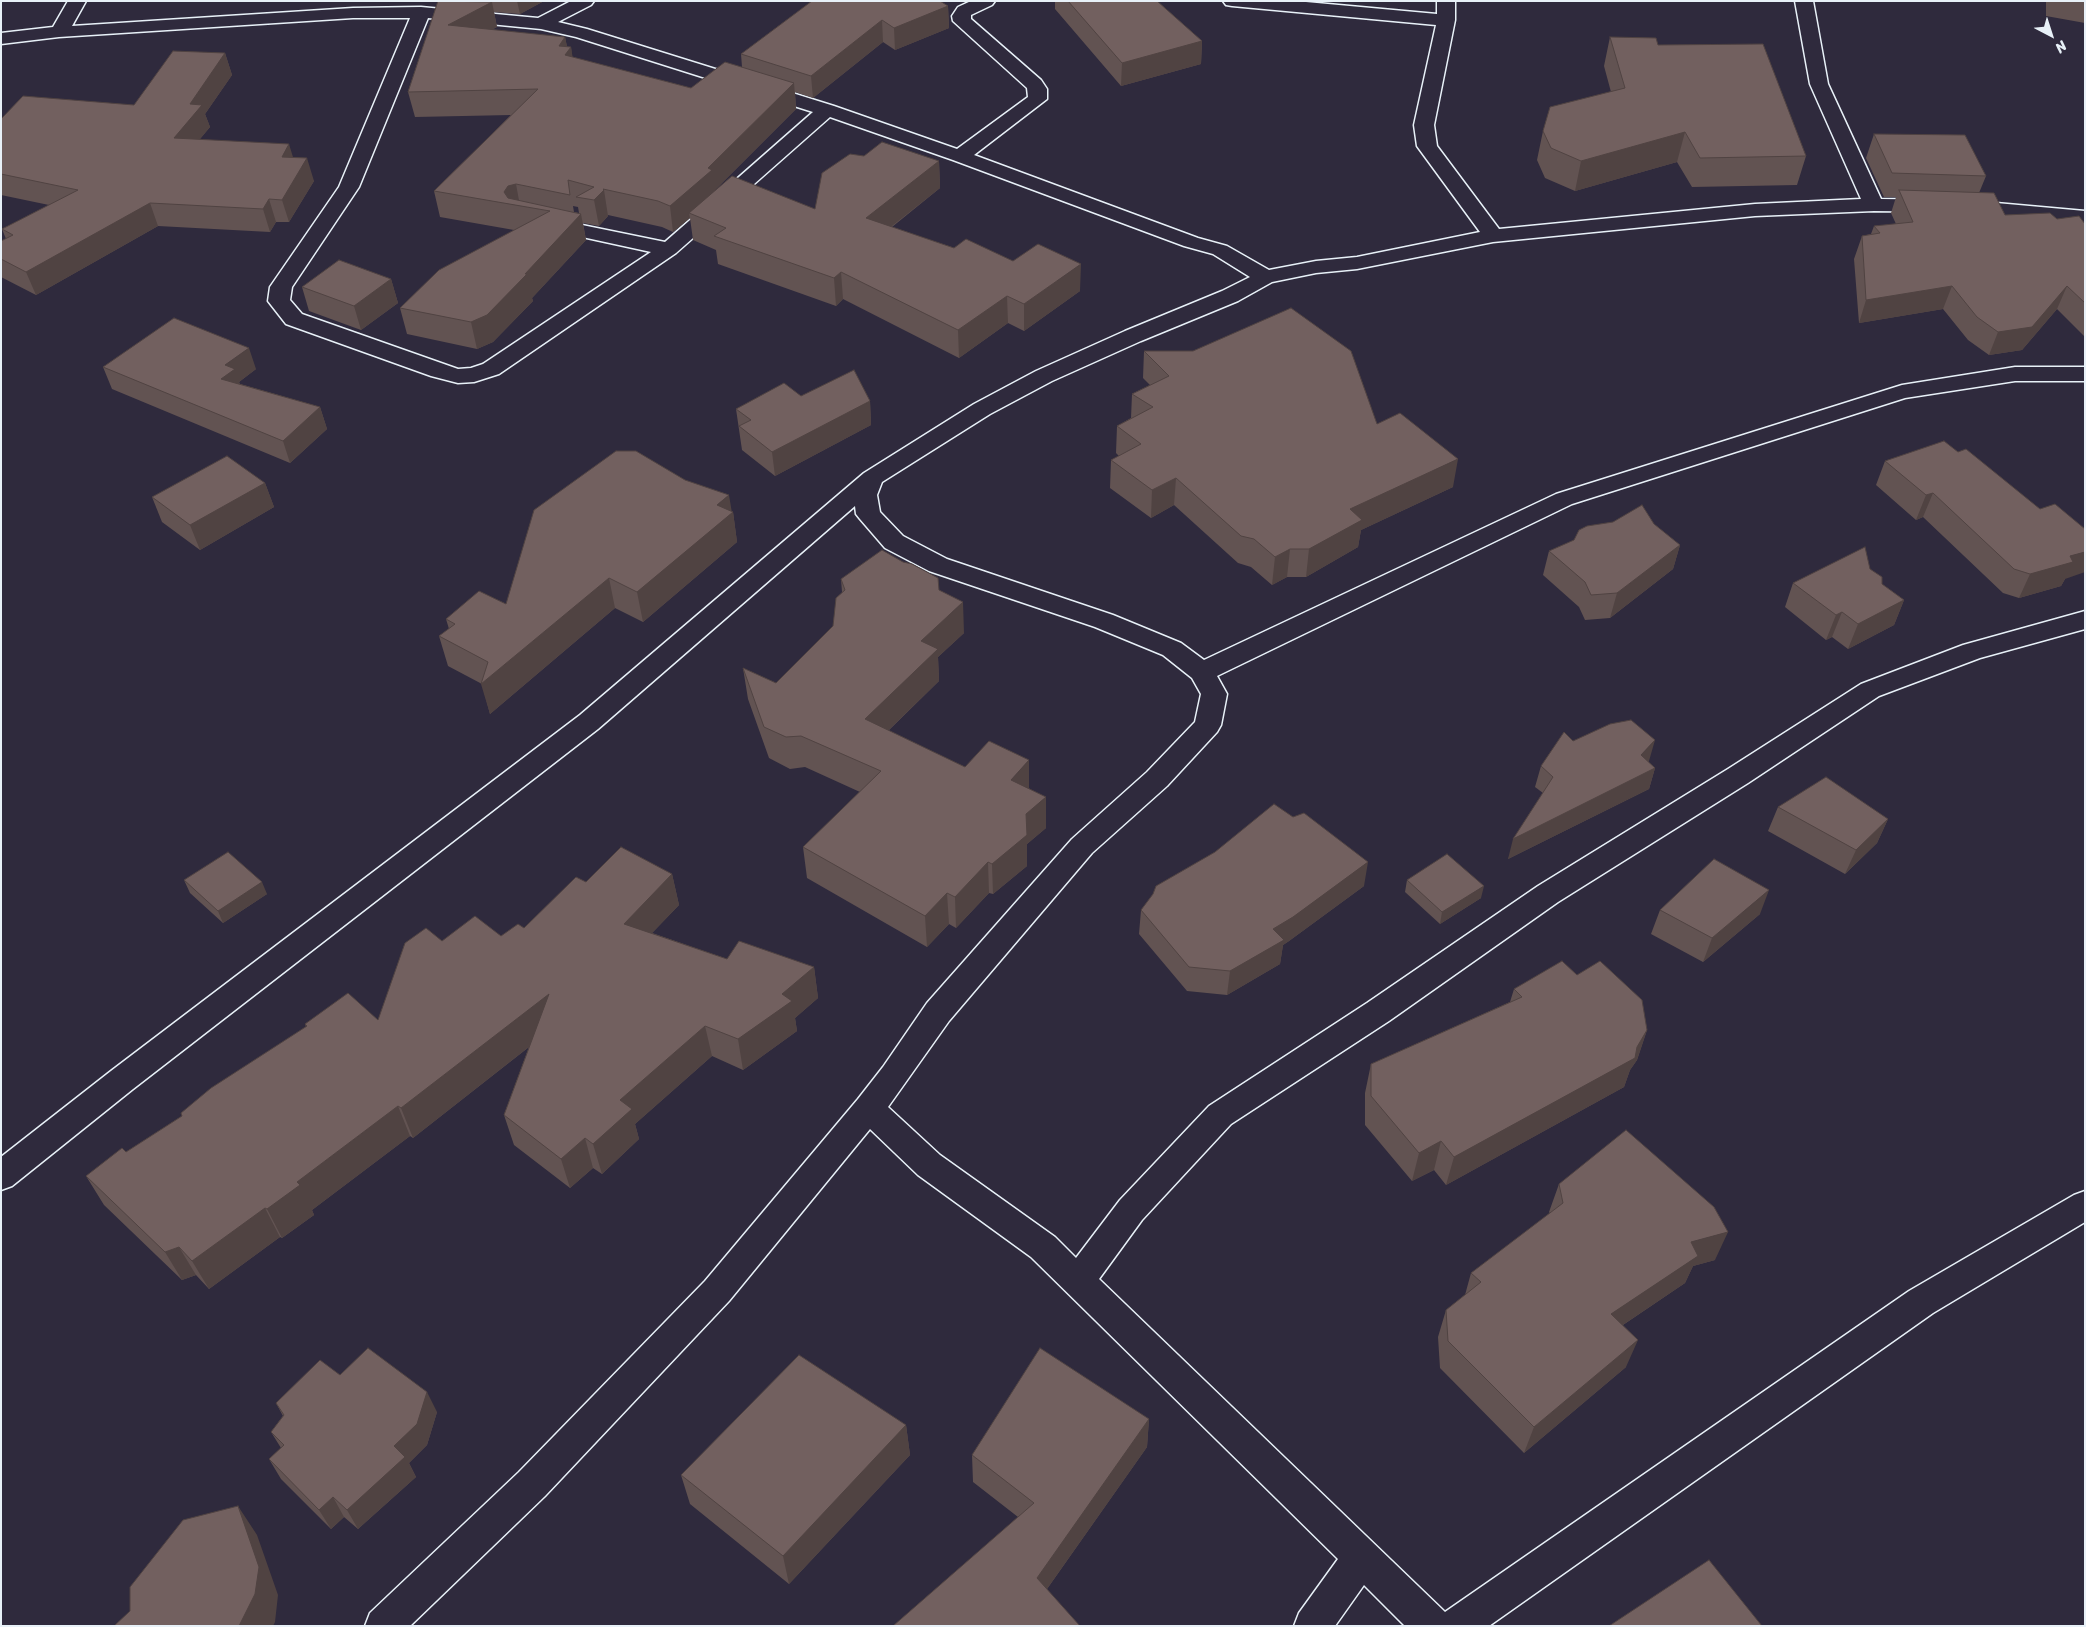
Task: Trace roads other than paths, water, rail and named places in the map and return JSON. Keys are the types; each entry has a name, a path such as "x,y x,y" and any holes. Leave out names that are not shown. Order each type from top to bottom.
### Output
{"street":[{"path":"58,32 77,1"},
{"path":"353,13 368,1"},
{"path":"541,24 585,1"},
{"path":"960,156 1037,98 1038,89 1034,84 962,21 961,16 964,11 986,1"},
{"path":"1232,1 1446,11 1424,125 1427,146 1493,236"},
{"path":"1804,1 1818,84 1874,205"},
{"path":"1,39 58,32 353,13 421,12 541,24 581,33 827,110 960,156 1191,242 1220,250 1266,277"},
{"path":"421,12 349,187 282,288 279,301 294,319 439,371 458,376 474,375 492,369 669,249 827,110"},
{"path":"1,1176 122,1080 589,722 872,478 982,409 1044,376 1133,336 1230,296 1266,277 1316,267 1357,263 1493,236 1756,210 1874,205 1963,206 2085,217"},
{"path":"530,220 669,249"},
{"path":"1202,672 1564,499 1902,392 2015,374 2085,374"},
{"path":"383,1626 532,1484 717,1291 842,1137 869,1108 894,1076 938,1012 1082,846 1157,779 1208,725 1214,694 1202,672 1172,649 1104,621 938,564 894,542 868,514 865,495 872,478"},
{"path":"1078,1281 1131,1210 1220,1115 1378,1012 1548,894 1870,690 1972,651 2085,620"},
{"path":"869,1108 928,1165 1042,1247 1432,1626"},
{"path":"1457,1626 1920,1302 2085,1205"},
{"path":"1312,1626 1362,1557"}]}
